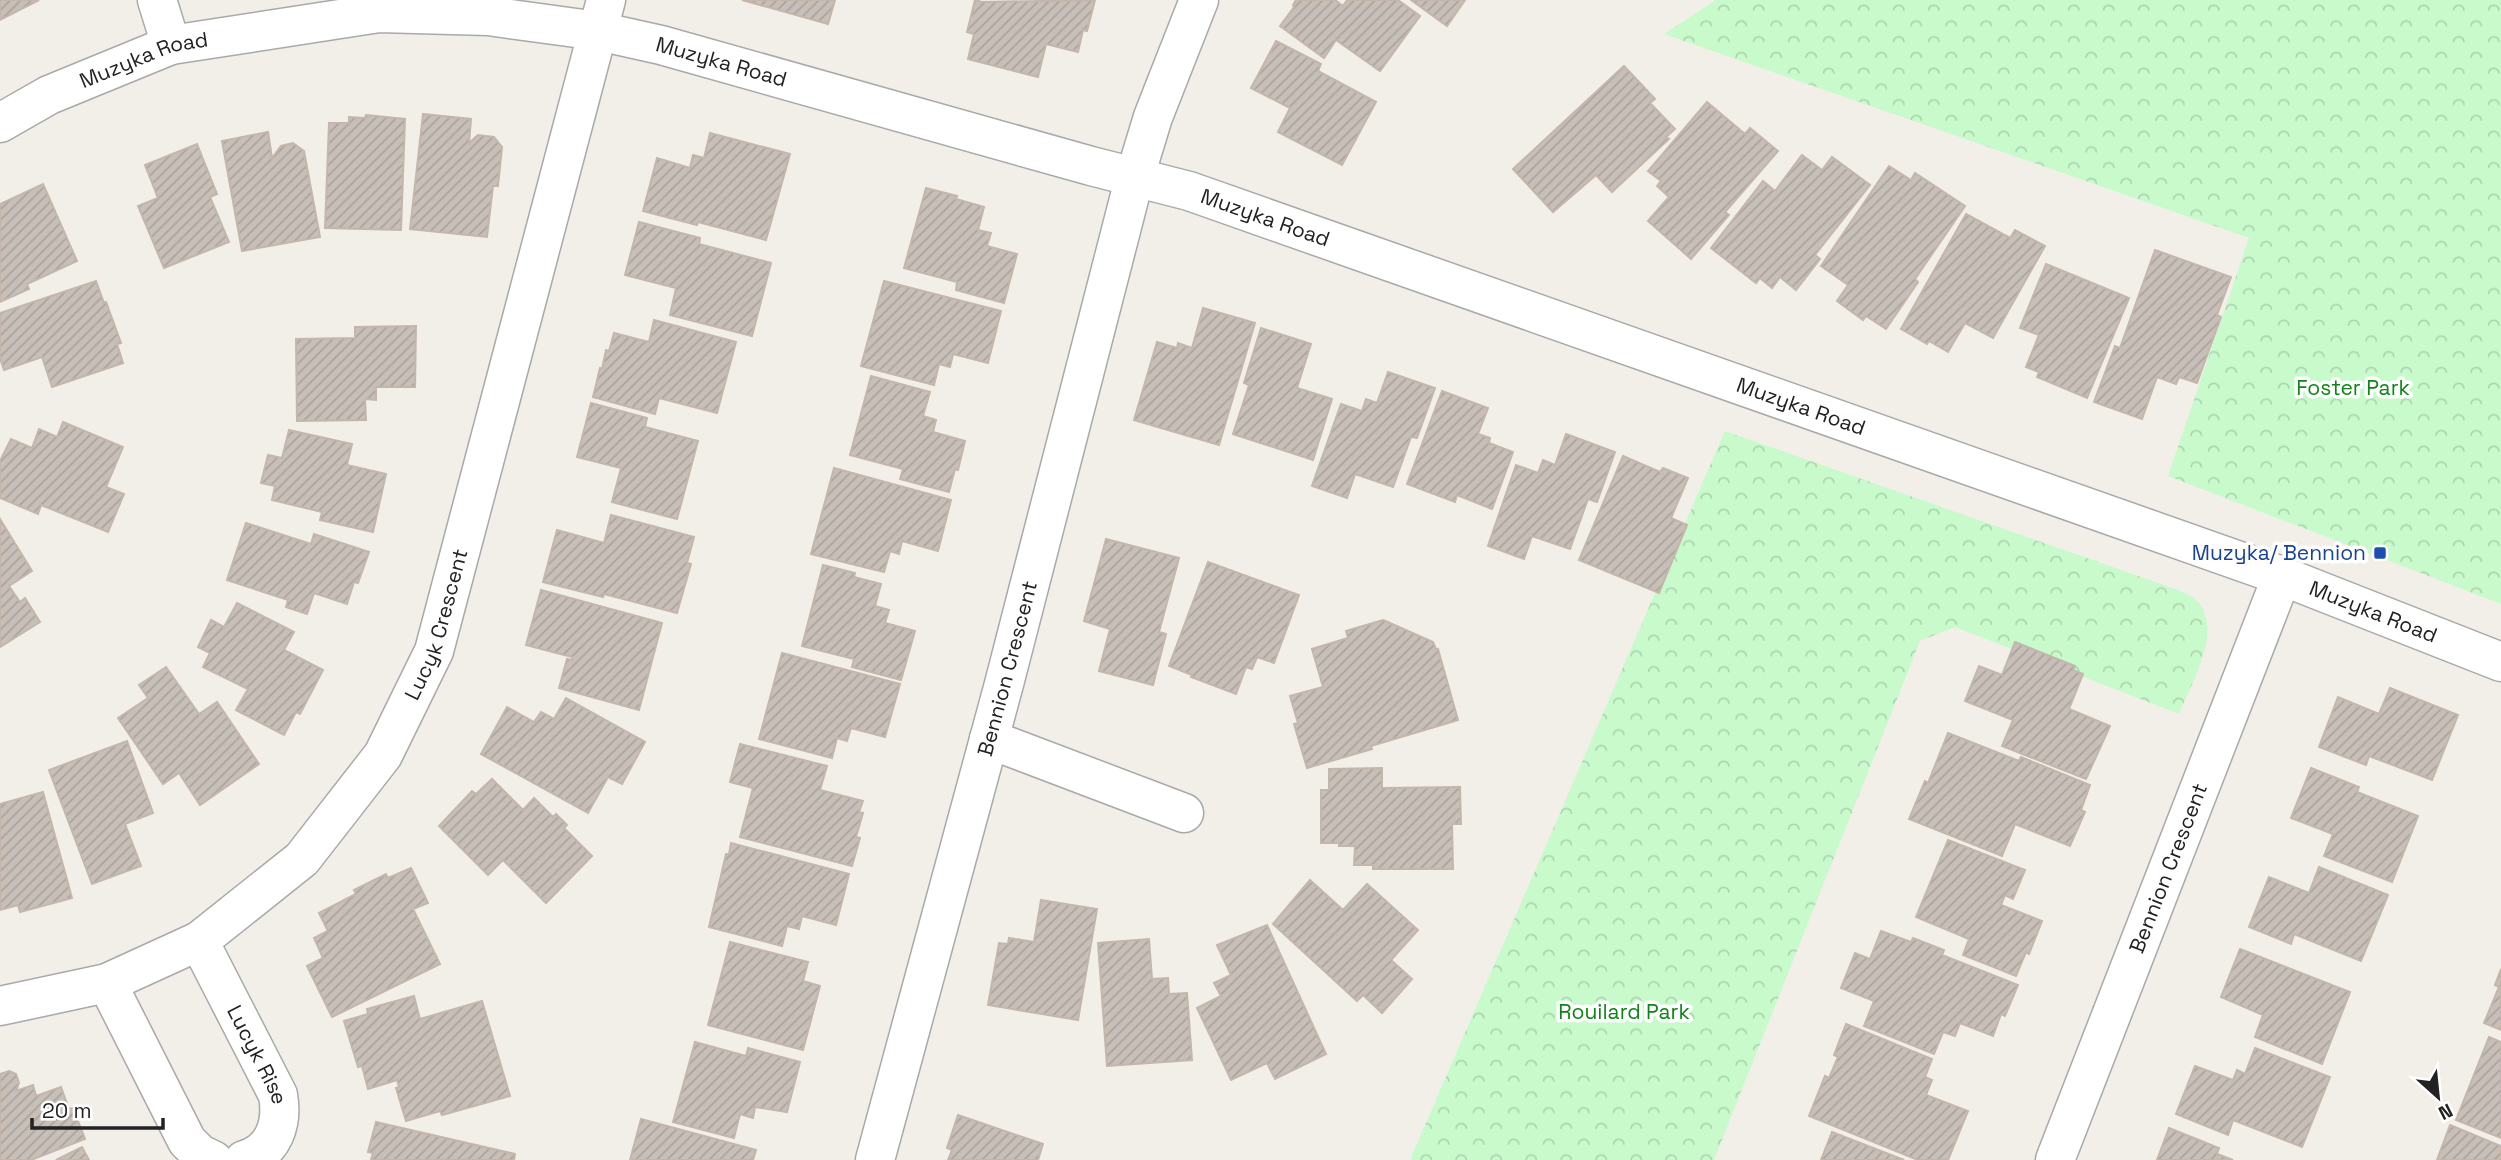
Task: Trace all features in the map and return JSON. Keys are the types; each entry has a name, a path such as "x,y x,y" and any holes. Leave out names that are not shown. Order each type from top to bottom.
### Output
{"street":[{"path":"157,0 171,44"},
{"name":"Bennion Crescent","path":"875,1160 989,739 1135,176 1153,117 1199,0"},
{"name":"Muzyka Road","path":"0,123 48,95 171,44 379,13 602,15 662,46 1202,195 2282,576 2501,662"},
{"name":"Lucyk Crescent","path":"0,1006 107,983 200,941 302,859 383,755 434,651 602,15"},
{"name":"Bennion Crescent","path":"2055,1160 2282,576"},
{"path":"989,739 1184,813"},
{"name":"Lucyk Rise","path":"200,941 278,1095 281,1110 273,1139 263,1150 244,1160"},
{"path":"107,983 187,1141 200,1154 214,1160"}],"green space":[{"name":"Foster Park","path":"1716,0 2501,0 2501,604 2168,476 2249,238 1664,34"},
{"name":"Rouilard Park","path":"1725,431 2191,596 2204,612 2207,640 2191,687 2179,714 1955,627 1920,641 1714,1160 1410,1160"}],"building":[{"path":"0,0 39,0 0,20"},
{"path":"742,0 835,0 828,24"},
{"path":"975,0 1095,0 1078,52 1046,44 1038,77 968,59 974,34 967,32"},
{"path":"1296,0 1335,0 1343,6 1347,0 1398,0 1420,16 1380,71 1336,40 1324,58 1280,26"},
{"path":"1411,0 1465,0 1447,26"},
{"path":"1276,41 1321,64 1318,71 1376,102 1342,165 1278,132 1290,108 1251,88"},
{"path":"1624,66 1655,99 1650,103 1675,129 1666,137 1669,139 1612,192 1596,175 1553,212 1513,169"},
{"path":"1707,102 1745,134 1750,128 1778,151 1725,212 1729,215 1691,259 1648,221 1669,197 1657,186 1661,181 1648,171"},
{"path":"423,114 471,119 469,143 478,135 494,137 502,147 498,186 493,186 487,237 410,229"},
{"path":"366,115 405,119 401,230 325,228 329,123 349,123 349,117 365,118"},
{"path":"268,132 272,158 281,146 293,143 304,151 320,237 242,251 222,141"},
{"path":"710,133 790,154 766,240 643,211 657,158 690,168 693,155 704,158"},
{"path":"197,144 217,194 210,197 229,242 164,268 138,206 158,198 145,165"},
{"path":"1802,155 1822,170 1832,157 1870,185 1815,255 1820,259 1796,290 1780,277 1772,288 1760,278 1756,283 1711,248 1763,181 1775,191"},
{"path":"1889,166 1911,180 1915,173 1965,206 1915,279 1918,282 1886,329 1866,316 1863,320 1837,301 1848,285 1821,266"},
{"path":"43,184 77,261 27,284 29,289 0,302 0,204"},
{"path":"926,188 984,207 978,230 991,233 987,246 1017,254 1004,303 956,290 957,282 904,268"},
{"path":"1966,214 2010,238 2015,230 2045,246 1993,338 1965,323 1948,352 1901,329"},
{"path":"639,222 700,238 699,244 771,263 752,336 670,315 676,288 625,275"},
{"path":"2155,250 2231,277 2217,315 2221,317 2197,383 2179,377 2176,384 2157,377 2142,419 2094,402 2115,346 2120,348"},
{"path":"2046,264 2129,298 2087,398 2037,377 2039,372 2026,367 2039,335 2020,328"},
{"path":"96,281 121,343 117,344 123,363 52,387 42,357 4,370 0,358 0,313"},
{"path":"884,281 1001,311 988,363 953,354 950,367 939,364 934,385 861,366"},
{"path":"1203,308 1255,323 1219,445 1134,420 1157,342 1177,348 1178,343 1192,348"},
{"path":"654,320 736,342 717,413 659,398 655,414 593,397 600,368 602,369 606,350 609,351 614,333 649,342"},
{"path":"416,326 415,387 376,387 376,400 365,399 366,420 297,421 296,339 355,338 355,327"},
{"path":"1261,328 1311,344 1297,388 1332,399 1313,460 1233,434 1249,385 1244,383"},
{"path":"1388,372 1435,388 1417,438 1411,437 1393,487 1355,474 1347,498 1312,486 1341,404 1362,411 1366,399 1377,403"},
{"path":"871,376 930,392 923,416 936,420 933,432 965,441 949,492 900,479 903,469 850,455"},
{"path":"1442,391 1488,408 1478,434 1490,438 1489,443 1513,452 1492,509 1457,495 1455,502 1407,484"},
{"path":"591,403 647,418 645,427 698,441 677,519 612,502 621,468 577,457"},
{"path":"63,422 123,447 106,487 124,494 108,532 41,505 38,514 0,498 0,461 11,439 32,448 39,429 57,437"},
{"path":"289,430 352,444 347,465 386,474 373,532 320,520 322,512 272,500 275,486 261,483 268,455 282,458"},
{"path":"1566,434 1615,452 1597,502 1588,499 1570,549 1532,536 1524,559 1488,546 1516,465 1538,473 1543,460 1555,465"},
{"path":"1623,456 1660,472 1663,468 1688,478 1671,518 1687,525 1659,593 1579,560"},
{"path":"834,468 951,500 938,551 902,541 899,554 890,551 884,572 811,554"},
{"path":"611,515 694,537 687,563 691,564 677,613 543,582 557,530 604,543"},
{"path":"0,519 32,571 9,586 20,602 25,598 40,622 0,647"},
{"path":"246,523 311,544 314,534 369,552 358,583 354,582 347,604 314,593 307,614 286,607 288,600 227,580"},
{"path":"1106,539 1179,558 1159,632 1166,634 1153,685 1099,671 1110,629 1084,621"},
{"path":"1208,562 1299,595 1274,663 1257,657 1252,669 1246,667 1236,694 1169,666"},
{"path":"823,565 855,573 854,577 881,584 875,606 889,610 885,623 915,631 901,680 852,667 854,659 802,646"},
{"path":"541,590 662,623 639,710 559,688 567,659 572,660 572,657 526,645"},
{"path":"237,603 294,632 284,650 323,670 300,714 296,712 284,735 236,710 248,689 203,667 210,653 198,647 211,620 224,627"},
{"path":"1383,620 1433,642 1438,649 1458,720 1307,768 1294,724 1298,723 1290,696 1323,687 1312,649 1348,638 1346,631"},
{"path":"2015,642 2075,666 2073,670 2083,674 2069,709 2110,726 2086,779 2002,746 2013,720 1965,701 1979,666 2002,675"},
{"path":"782,653 900,684 885,737 851,728 847,741 837,738 832,758 759,739"},
{"path":"166,667 199,714 217,702 259,764 200,805 179,773 163,784 118,718 148,698 139,685"},
{"path":"2390,688 2458,715 2432,780 2369,756 2366,765 2319,747 2338,697 2379,714"},
{"path":"566,698 645,742 622,784 608,777 588,813 481,754 507,707 534,722 541,712 554,719"},
{"path":"1948,733 2019,761 2021,757 2090,785 2081,810 2085,812 2070,846 2015,824 2002,856 1909,819 1925,781 1928,783"},
{"path":"127,741 153,813 125,824 141,866 92,884 49,770"},
{"path":"740,744 827,766 820,790 863,801 859,812 863,813 856,837 860,838 852,866 740,837 753,788 730,782"},
{"path":"1382,768 1382,788 1460,787 1461,824 1452,824 1453,869 1373,869 1373,865 1354,865 1355,846 1321,843 1321,790 1329,790 1329,769"},
{"path":"2311,768 2359,787 2357,792 2418,816 2392,882 2324,856 2333,834 2291,818"},
{"path":"492,779 523,810 534,798 553,817 556,814 567,825 564,828 592,856 546,903 503,860 488,875 439,826 472,791 476,794"},
{"path":"43,792 72,898 20,912 18,905 0,910 0,804"},
{"path":"1948,840 2025,870 2013,899 2005,895 2001,905 2042,921 2029,954 2026,952 2016,976 1963,955 1969,939 1916,917"},
{"path":"731,843 849,874 836,925 802,916 799,929 787,926 782,946 709,927"},
{"path":"2319,867 2388,895 2361,961 2294,934 2291,944 2249,927 2269,877 2309,893"},
{"path":"411,868 428,903 413,909 440,964 332,1017 307,966 323,958 314,938 328,931 319,913 356,894 354,890 386,874 388,878"},
{"path":"1310,880 1343,910 1367,884 1418,930 1391,960 1412,979 1382,1013 1363,995 1357,1001 1273,924"},
{"path":"1041,900 1097,909 1078,1020 988,1005 999,943 1008,944 1009,938 1034,942"},
{"path":"1267,925 1326,1054 1275,1079 1267,1063 1231,1080 1197,1008 1221,996 1214,983 1231,975 1217,945"},
{"path":"1881,931 1911,942 1913,938 1944,950 1942,955 2018,985 2005,1016 2001,1014 1993,1036 1960,1023 1955,1036 1943,1032 1934,1054 1864,1026 1874,1001 1841,988 1855,953 1870,959"},
{"path":"1149,939 1152,979 1168,978 1169,994 1187,993 1192,1060 1107,1066 1098,943"},
{"path":"730,942 808,962 803,981 820,986 803,1050 708,1025"},
{"path":"2240,949 2350,992 2322,1064 2255,1037 2263,1015 2221,997"},
{"path":"2501,969 2501,1030 2484,1023 2499,987 2495,985"},
{"path":"414,996 420,1019 482,1001 510,1096 442,1115 440,1111 406,1121 396,1088 399,1087 397,1080 368,1089 362,1066 358,1067 344,1021 368,1014 367,1009"},
{"path":"1846,1024 1932,1059 1925,1077 1932,1080 1926,1095 1968,1111 1948,1160 1918,1160 1809,1116 1825,1076 1829,1078 1838,1057 1834,1055"},
{"path":"2489,1037 2501,1042 2501,1138 2456,1120"},
{"path":"695,1042 746,1056 748,1048 800,1062 787,1112 755,1107 753,1118 740,1114 734,1138 673,1122"},
{"path":"2255,1048 2330,1077 2302,1147 2233,1120 2228,1135 2176,1114 2195,1066 2233,1080 2237,1070 2245,1074"},
{"path":"9,1071 16,1074 19,1083 16,1091 33,1085 36,1096 61,1087 85,1139 31,1160 0,1160 0,1074"},
{"path":"958,1115 1043,1144 1038,1160 948,1160 952,1150 947,1148"},
{"path":"641,1119 756,1150 753,1160 630,1160"},
{"path":"376,1122 515,1154 514,1160 371,1160 373,1153 368,1152"},
{"path":"2450,1125 2501,1146 2501,1160 2437,1160"},
{"path":"2169,1128 2219,1148 2217,1154 2233,1160 2157,1160"},
{"path":"1832,1132 1904,1160 1821,1160"},
{"path":"82,1147 89,1160 56,1160"}],"place":[{"name":"Muzyka/ Bennion","path":"2380,553"}]}
